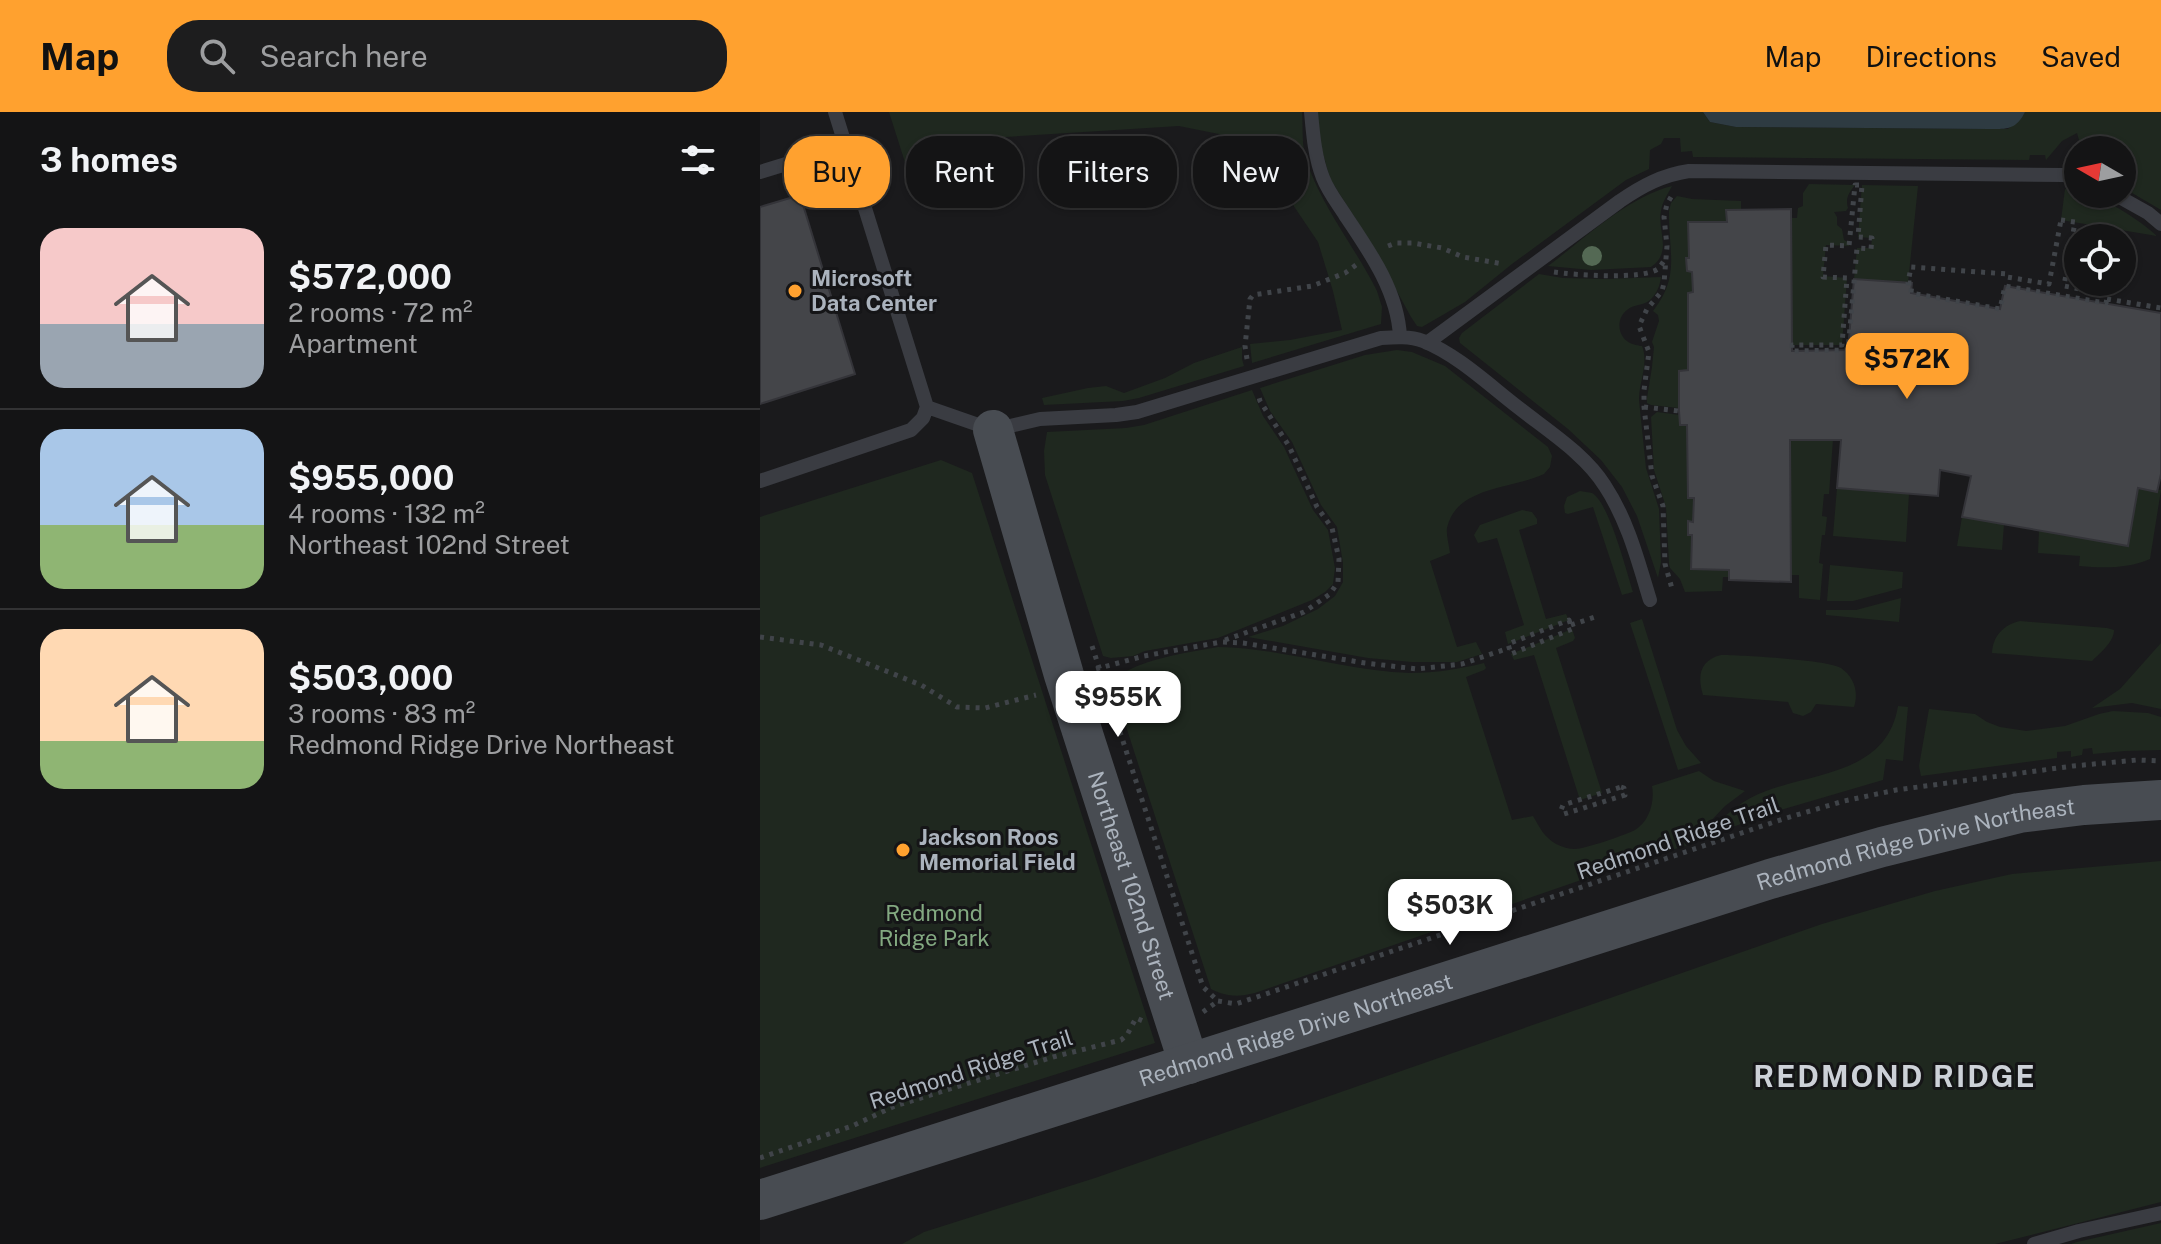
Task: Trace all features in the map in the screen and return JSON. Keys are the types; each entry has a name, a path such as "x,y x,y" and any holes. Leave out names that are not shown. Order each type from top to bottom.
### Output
{"street":[{"name":"Northeast 102nd Street","path":"993,430 1066,680 1189,1064"},
{"name":"Redmond Ridge Drive Northeast","path":"760,1200 1770,879 1882,847 2019,813 2161,800"}],"lane":[{"path":"835,112 842,136"},
{"path":"1311,112 1313,140 1323,180 1371,255 1396,308 1400,337"},
{"path":"760,172 784,165"},
{"path":"1427,343 1620,201 1646,184 1674,174 1689,171 2064,175"},
{"path":"2136,206 2161,224"},
{"path":"760,481 911,430 923,418 927,407 864,208"},
{"path":"927,407 993,430 1040,419 1116,415 1137,412 1381,338 1400,337 1427,343 1473,373 1591,468 1623,519 1650,600"},
{"path":"2034,1244 2161,1213"}],"path":[{"path":"1855,185 1862,185 1858,237 1872,238 1871,249 1857,248 1848,350 1792,351 1792,345 1842,345 1847,278 1823,277 1826,245 1849,246 1855,185"},
{"path":"1670,198 1664,217 1667,234 1662,291 1647,309 1639,326 1649,352 1644,407 1652,476 1663,506 1665,564 1673,592"},
{"path":"2061,220 2075,222 2064,286 2108,294 2107,299 2106,303 2005,286 2000,309 1911,293 1912,283 1908,283 1911,267 2007,274 2007,277 2049,284 2061,220"},
{"path":"1249,364 1245,346 1253,295 1312,286 1345,273 1396,243 1442,248 1463,257 1495,263"},
{"path":"1558,273 1646,273 1660,267 1666,258"},
{"path":"2107,299 2161,308"},
{"path":"760,637 821,645 921,685 957,707 985,708 1144,656 1221,642 1304,612 1330,594 1338,582 1339,559 1332,528 1317,507 1289,446 1260,401"},
{"path":"1644,407 1679,411"},
{"path":"1571,625 1598,616"},
{"path":"1569,620 1571,625 1572,629 1511,654 1508,644 1569,620"},
{"path":"1066,680 1091,640"},
{"path":"1221,642 1417,669 1462,664 1509,648"},
{"name":"Redmond Ridge Trail","path":"1066,680 1203,987 1218,1001 1236,1004 1844,801 1896,790 2073,766 2161,761"},
{"path":"1621,787 1625,791 1625,795 1564,814 1561,810 1563,805 1580,800 1621,787"},
{"name":"Redmond Ridge Trail","path":"760,1158 852,1126 895,1106 1053,1057 1121,1040 1136,1018"}],"green space":[{"path":"889,112 1302,112 1303,136 1222,136 1179,126 1021,136 906,136 906,166"},
{"path":"1317,112 1703,112 1710,122 1736,127 2008,129 2025,112 2161,112 2161,210 2136,195 2136,136 2078,136 2077,133 2064,136 2046,160 2045,155 2030,155 2029,160 1693,157 1692,151 1681,152 1680,138 1664,138 1661,144 1650,150 1649,169 1626,180 1465,302 1422,327 1417,326 1411,317 1369,240 1330,179 1318,135"},
{"path":"1308,163 1316,185 1377,291 1382,307 1381,324 1252,363 1250,344 1342,330 1318,242 1295,208 1308,208"},
{"path":"1809,184 1855,185 1848,196 1846,211 1834,212 1837,225 1849,246 1826,245 1823,276 1847,278 1842,345 1792,345 1791,218 1797,218 1798,208 1803,206 1803,193"},
{"path":"1862,185 1918,186 1908,283 1854,279 1857,248 1871,248 1872,238 1858,237"},
{"path":"1672,186 1661,211 1663,248 1658,261 1651,267 1591,270 1548,266 1623,209"},
{"path":"1677,196 1741,201 1741,210 1727,222 1689,222 1689,258 1686,259 1687,271 1692,272 1693,292 1688,294 1688,370 1679,408 1647,403 1654,347 1652,342 1659,321 1653,311 1662,298 1670,275 1669,211"},
{"path":"2064,197 2064,208 2117,208 2157,236 2136,232 2136,224 2085,224 2061,220"},
{"path":"1539,274 1563,278 1661,277 1652,298 1623,313 1620,327 1622,336 1642,346 1644,352 1639,400 1646,468 1659,509 1661,562 1658,578 1637,516 1622,487 1601,460 1568,429 1460,343 1462,333"},
{"path":"1242,347 1244,366 1139,398 1044,405 1042,398 1106,386 1124,393 1194,363"},
{"path":"1397,350 1412,352 1445,366 1548,447 1552,456 1550,467 1544,474 1473,496 1461,504 1452,514 1447,528 1450,553 1430,561 1457,647 1476,642 1482,654 1457,662 1412,662 1368,658 1248,637 1283,626 1318,609 1335,596 1343,582 1337,527 1321,505 1292,442 1270,411 1260,388 1365,355"},
{"path":"1252,390 1263,416 1284,447 1313,510 1328,530 1335,568 1333,584 1312,600 1218,638 1145,651 1133,656 1103,656 1045,475 1047,432 1144,425"},
{"path":"1657,412 1680,415 1680,425 1687,425 1688,497 1694,498 1693,522 1688,522 1688,534 1692,535 1692,569 1729,570 1729,577 1723,577 1722,591 1685,592 1680,579 1670,568 1666,507 1654,470 1651,417"},
{"path":"1833,440 1829,494 1824,494 1822,516 1827,517 1819,563 1823,564 1820,600 1799,598 1799,575 1791,575 1790,441"},
{"name":"Redmond Ridge Park","path":"941,460 972,473 1155,1043 760,1168 760,517"},
{"path":"1837,488 1909,494 1906,542 1833,536"},
{"path":"2138,488 2161,490 2150,559 2124,566 2088,567 2079,566 2080,556 2038,553 2039,530 2128,545"},
{"path":"1580,491 1592,493 1605,510 1633,592 1622,595 1593,507 1565,513 1567,497"},
{"path":"1522,510 1532,512 1537,519 1537,524 1519,530 1546,619 1566,614 1569,620 1508,644 1505,632 1524,625 1497,538 1478,543 1474,535 1480,525"},
{"path":"1962,517 2004,524 2002,550 1957,546"},
{"path":"1830,565 1903,572 1902,588 1853,601 1827,601"},
{"path":"1901,598 1899,622 1826,615 1826,610 1856,610"},
{"path":"1642,619 1677,730 1701,763 1678,770 1630,623"},
{"path":"2020,621 2114,630 2109,643 2092,661 1992,653 1994,641 2000,632"},
{"path":"1572,629 1573,641 1556,648 1602,793 1580,800 1534,655 1514,660 1511,654"},
{"path":"2161,643 2161,709 2132,703 2092,708 2120,689"},
{"path":"1218,647 1266,651 1410,673 1484,663 1484,670 1466,677 1512,820 1533,816 1548,838 1566,848 1587,847 1635,830 1650,811 1652,786 1699,771 1714,781 1745,791 1725,806 1688,845 1255,993 1238,996 1222,994 1211,989 1111,680 1149,662"},
{"path":"1721,655 1803,660 1841,668 1854,685 1854,707 1816,704 1811,712 1803,716 1793,713 1788,702 1703,695 1700,681 1704,665"},
{"path":"1898,706 1908,707 1903,761 1886,759 1883,780 1763,815 1761,811 1757,812 1758,818 1715,833 1715,836 1711,834 1711,830 1730,812 1758,794 1827,773 1865,757 1880,745 1891,728"},
{"path":"1929,709 1975,714 2000,727 2026,731 2065,726 2113,711 2148,713 2161,717 2161,750 2093,754 2092,748 2083,749 2082,755 2071,757 2071,751 2057,752 2057,758 1921,776 1919,766"},
{"path":"2161,861 2161,1202 1995,1244 902,1244 924,1232 1095,1178 1822,924 1935,891 2012,874"},
{"path":"2161,1223 2161,1244 2071,1244 2077,1242"}],"shaded area":[{"path":"1703,112 2025,112 2014,125 1995,129 1736,127 1710,122"}],"building":[{"name":"Microsoft Data Center","path":"784,200 784,208 804,208 855,374 760,404 760,207"},
{"path":"1791,209 1792,351 1848,350 1854,279 1912,283 1911,293 2000,309 2005,286 2161,313 2161,474 2157,492 2138,488 2128,546 1962,517 1971,476 1940,470 1938,496 1837,488 1841,440 1790,440 1791,582 1729,580 1729,570 1691,569 1692,535 1688,535 1688,521 1693,522 1694,498 1688,498 1687,425 1680,425 1679,411 1679,371 1688,370 1688,293 1693,292 1692,272 1687,271 1686,258 1689,258 1688,222 1727,222 1726,210"}],"place":[{"name":"Microsoft Data Center","path":"795,291"},
{"name":"Jackson Roos Memorial Field","path":"903,850"}],"district":[{"name":"REDMOND RIDGE","path":"1895,1076"}]}
